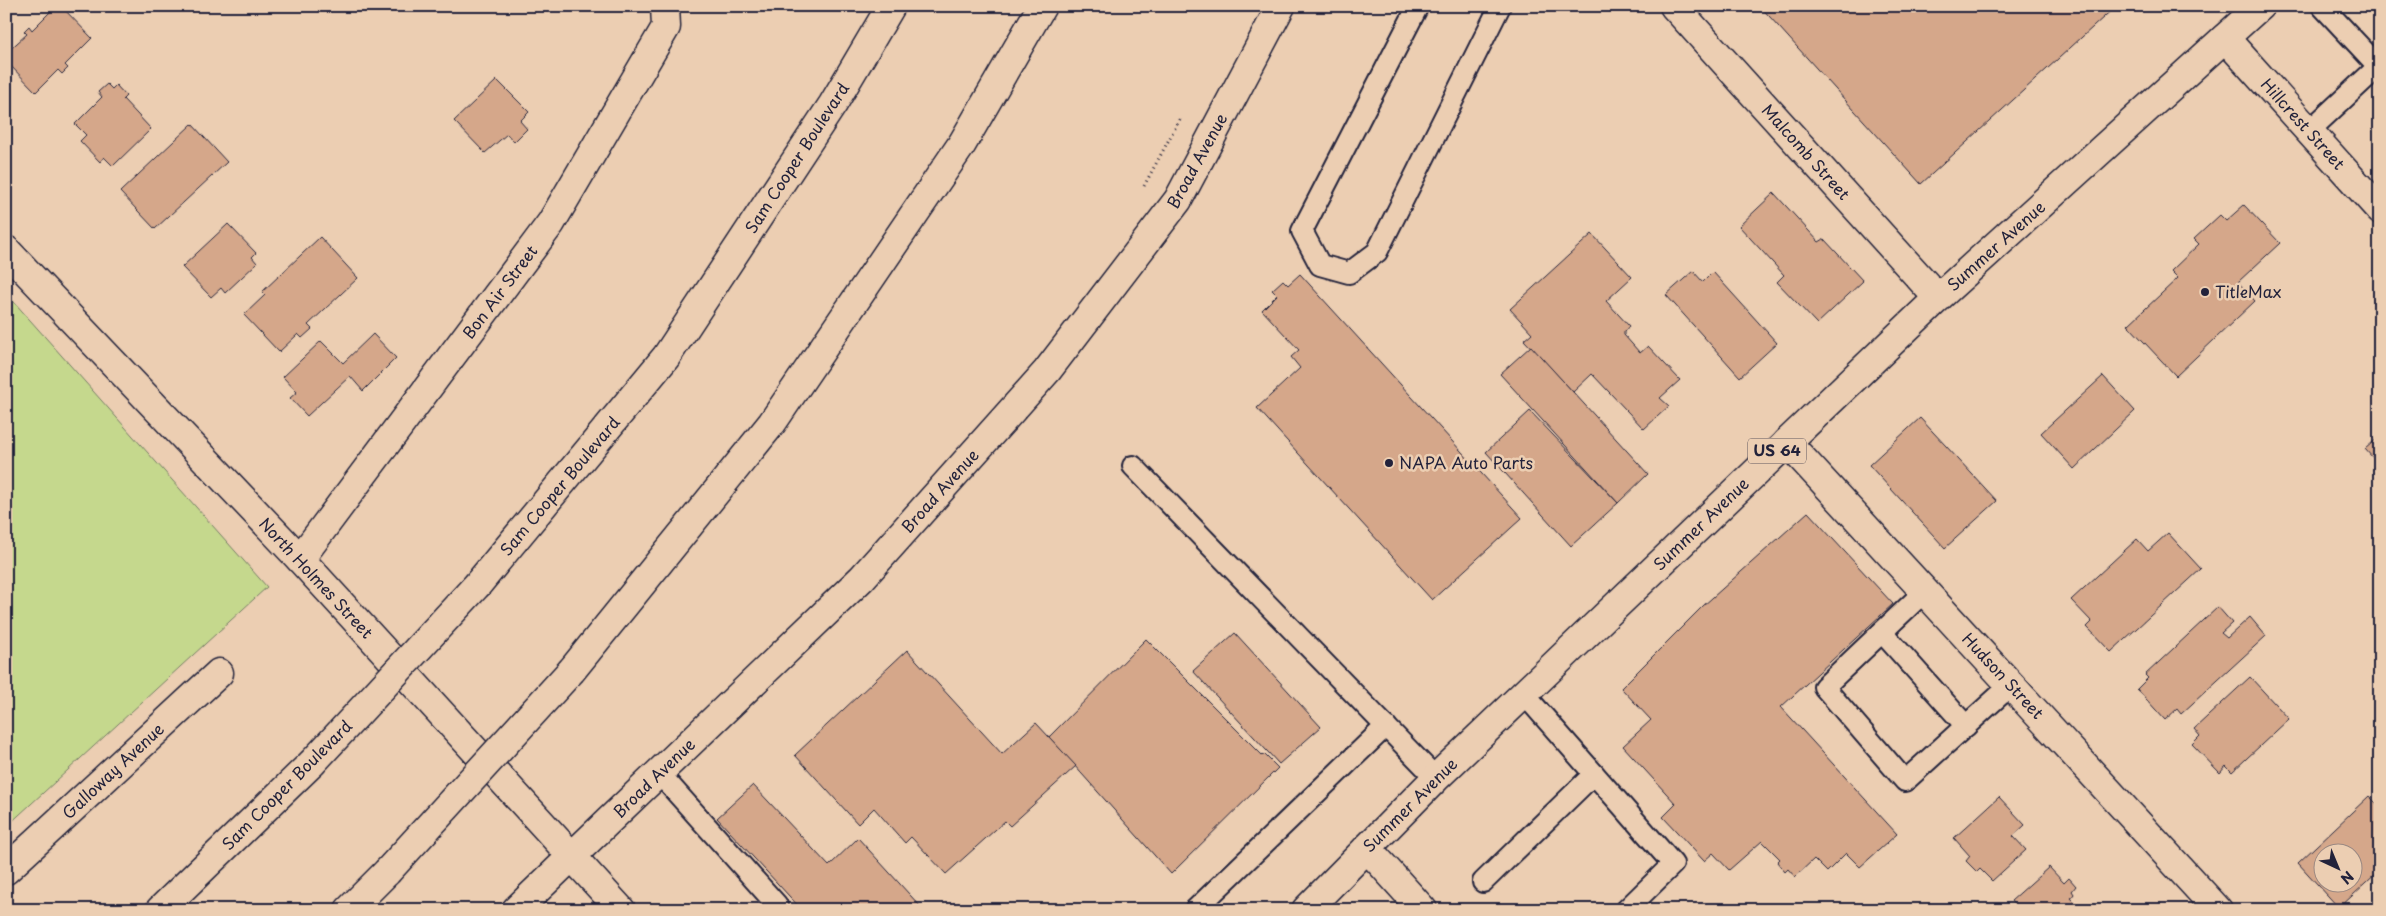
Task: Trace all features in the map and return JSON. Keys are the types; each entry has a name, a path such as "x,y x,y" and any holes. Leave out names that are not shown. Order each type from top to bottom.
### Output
{"main road":[{"name":"Bon Air Street","path":"300,559 551,223 666,27 665,6"},
{"name":"Sam Cooper Boulevard","path":"160,910 312,763 478,584 666,357 834,104 891,6"},
{"path":"350,910 572,670 772,423 962,144 1042,6"},
{"name":"Broad Avenue","path":"516,910 862,578 1047,371 1178,200 1281,6"},
{"name":"Malcomb Street","path":"1674,6 1938,298"},
{"name":"Summer Avenue","path":"1306,910 1436,778 1938,298 2260,6"},
{"name":"Hillcrest Street","path":"2226,38 2380,210"},
{"name":"North Holmes Street","path":"6,250 300,559 571,858 621,910"},
{"name":"Hudson Street","path":"1787,442 2218,910"},
{"name":"Galloway Avenue","path":"6,870 219,673"},
{"path":"1367,848 1423,910"}],"lane":[{"path":"1418,6 1302,231 1320,265 1349,273 1377,252 1500,6"},
{"path":"2309,131 2379,66 2322,6"},
{"path":"1133,466 1436,778"},
{"path":"1925,591 1824,687 1905,781 2012,685"},
{"path":"1882,632 1966,726"},
{"path":"1524,694 1673,864 1626,910"},
{"path":"1195,910 1386,726"},
{"path":"658,773 777,905 772,910"},
{"path":"1483,882 1594,774"}],"path":[{"path":"1141,190 1184,112"}],"green space":[{"path":"6,293 267,587 6,827"}],"building":[{"path":"56,6 61,6 92,38 65,65 68,68 62,74 58,70 36,92 6,61 6,53 27,34 24,31 29,26 32,30"},
{"path":"1760,6 2116,6 1921,184"},
{"path":"497,80 529,112 520,121 527,129 514,142 507,134 485,153 454,121"},
{"path":"107,84 112,89 116,85 126,96 123,99 151,129 113,166 104,157 100,162 80,141 86,135 75,124 102,97 98,92"},
{"path":"192,124 227,162 155,229 120,192"},
{"path":"1774,193 1819,242 1824,239 1863,281 1817,324 1777,282 1784,275 1739,226"},
{"name":"TitleMax","path":"2244,205 2280,243 2238,282 2255,301 2176,376 2128,325 2178,278 2171,271 2199,244 2194,239 2220,215 2226,221"},
{"path":"228,224 256,253 252,257 257,263 225,293 221,288 211,297 182,267"},
{"path":"1592,234 1632,277 1606,301 1629,326 1624,335 1640,353 1648,346 1680,380 1660,398 1669,406 1644,429 1592,374 1573,392 1524,340 1532,333 1510,309"},
{"path":"320,237 358,278 308,325 312,329 302,338 298,334 279,352 244,315 265,295 262,292"},
{"path":"1693,271 1703,282 1713,272 1777,343 1740,377 1666,295"},
{"name":"NAPA Auto Parts","path":"1300,274 1522,518 1432,600 1257,408 1300,368 1291,357 1299,350 1262,310 1277,295 1272,290 1283,280 1288,285"},
{"path":"373,334 396,358 363,391 350,376 307,416 290,398 297,392 283,377 321,341 343,363"},
{"path":"1531,346 1648,474 1618,503 1500,374"},
{"path":"2103,376 2135,411 2074,469 2041,433"},
{"path":"1530,411 1618,503 1571,546 1486,452"},
{"path":"1920,418 1997,501 1945,548 1869,465"},
{"path":"2380,436 2380,466 2365,449"},
{"path":"1808,512 1893,604 1781,707 1897,834 1860,867 1846,853 1827,872 1814,859 1795,877 1788,869 1785,872 1777,862 1780,859 1762,841 1729,870 1713,853 1704,861 1663,817 1676,804 1623,746 1651,720 1621,688 1703,606"},
{"path":"2168,533 2201,569 2111,652 2087,627 2092,622 2071,600 2137,539 2148,551"},
{"path":"2218,607 2232,623 2221,633 2227,638 2250,617 2266,636 2181,714 2177,709 2165,720 2137,689 2148,678 2145,675"},
{"path":"1235,633 1321,727 1279,764 1193,671"},
{"path":"1146,639 1263,756 1264,754 1278,768 1171,874 1049,737"},
{"path":"907,650 1002,754 1036,723 1076,766 1010,826 1005,821 946,874 911,837 905,843 874,808 858,824 795,755"},
{"path":"2250,677 2289,719 2232,772 2226,766 2220,773 2192,744 2200,736 2194,729"},
{"path":"753,785 829,866 858,838 920,906 917,910 802,910 717,818"},
{"path":"2369,796 2380,807 2380,870 2364,885 2364,844 2318,844"},
{"path":"1999,797 2025,825 2013,836 2026,850 1992,881 1980,869 1977,872 1966,861 1970,856 1954,838"},
{"path":"2314,848 2314,881 2298,863"},
{"path":"2049,867 2064,883 2069,878 2076,886 2072,891 2074,894 2071,898 2082,910 2019,910 2011,901"},
{"path":"2326,894 2354,894 2339,908"}],"place":[{"name":"TitleMax","path":"2205,292"},
{"name":"NAPA Auto Parts","path":"1389,463"}]}
